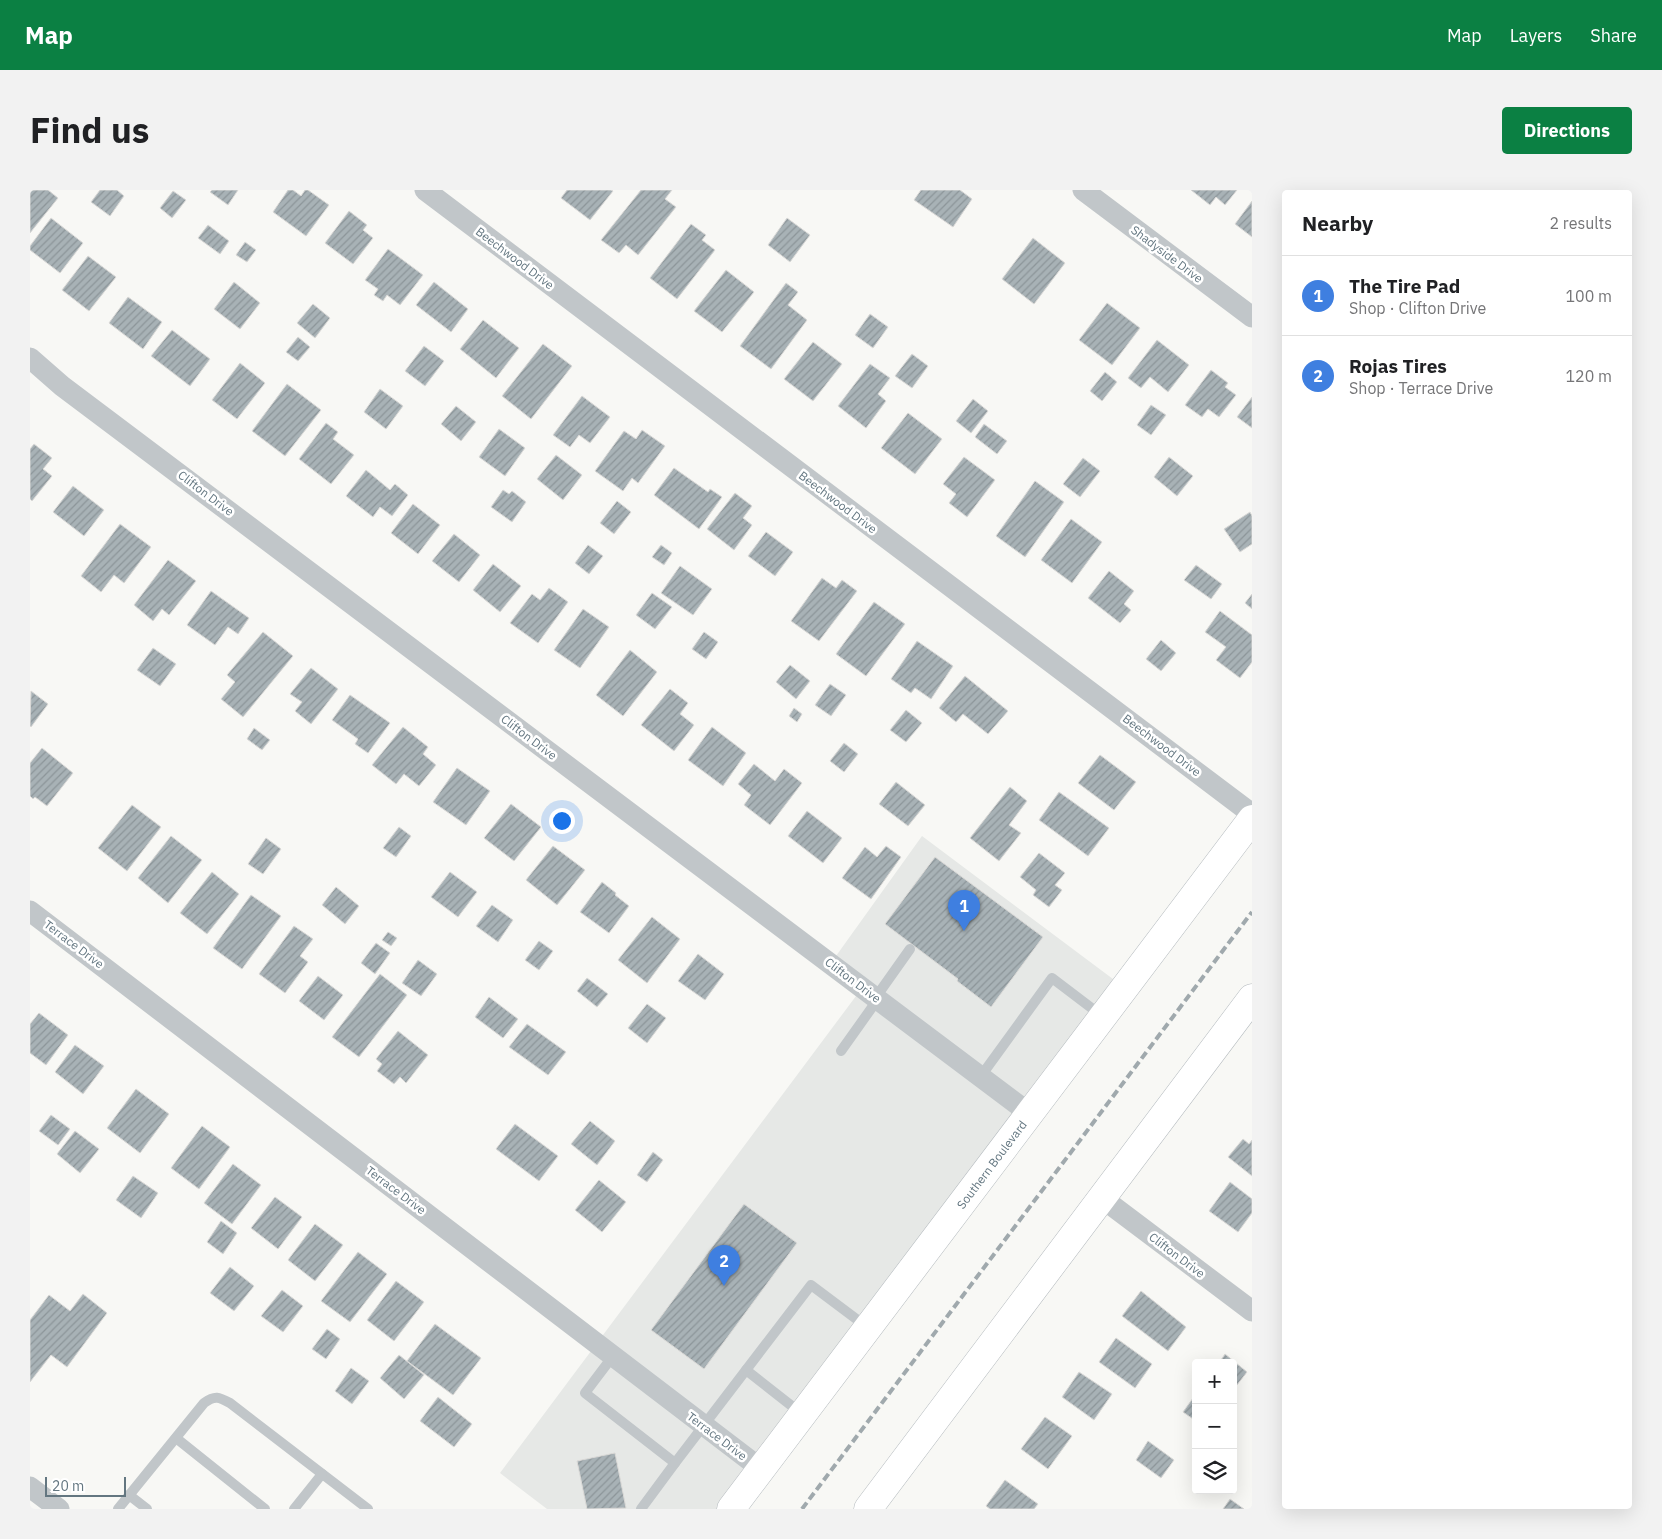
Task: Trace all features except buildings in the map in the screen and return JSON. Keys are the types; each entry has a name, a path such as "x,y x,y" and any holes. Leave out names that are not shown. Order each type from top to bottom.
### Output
{"street":[{"name":"Beechwood Drive","path":"424,190 1252,814"},
{"name":"Shadyside Drive","path":"1083,190 1252,317"},
{"name":"Clifton Drive","path":"30,358 62,386 1030,1114"},
{"name":"Southern Boulevard","path":"731,1509 1252,819"},
{"name":"Terrace Drive","path":"30,911 761,1469"},
{"path":"868,1509 1252,998"},
{"name":"Clifton Drive","path":"1102,1198 1252,1311"},
{"path":"30,1486 59,1509"}],"lane":[{"path":"841,1051 910,949"},
{"path":"981,1076 1052,978 1103,1017"},
{"path":"641,1509 811,1285 868,1328"},
{"path":"613,1356 584,1393 675,1463"},
{"path":"746,1370 802,1414"},
{"path":"118,1509 204,1403 211,1398 220,1397 368,1509"},
{"path":"176,1438 265,1509"},
{"path":"294,1509 322,1474"},
{"path":"129,1495 147,1509"}],"shaded area":[{"path":"922,836 1125,988 731,1509 547,1509 500,1473 862,988 831,963"}],"railway":[{"path":"802,1509 1252,912"}],"place":[{"name":"The Tire Pad","path":"964,931"},
{"name":"Rojas Tires","path":"724,1286"}]}
